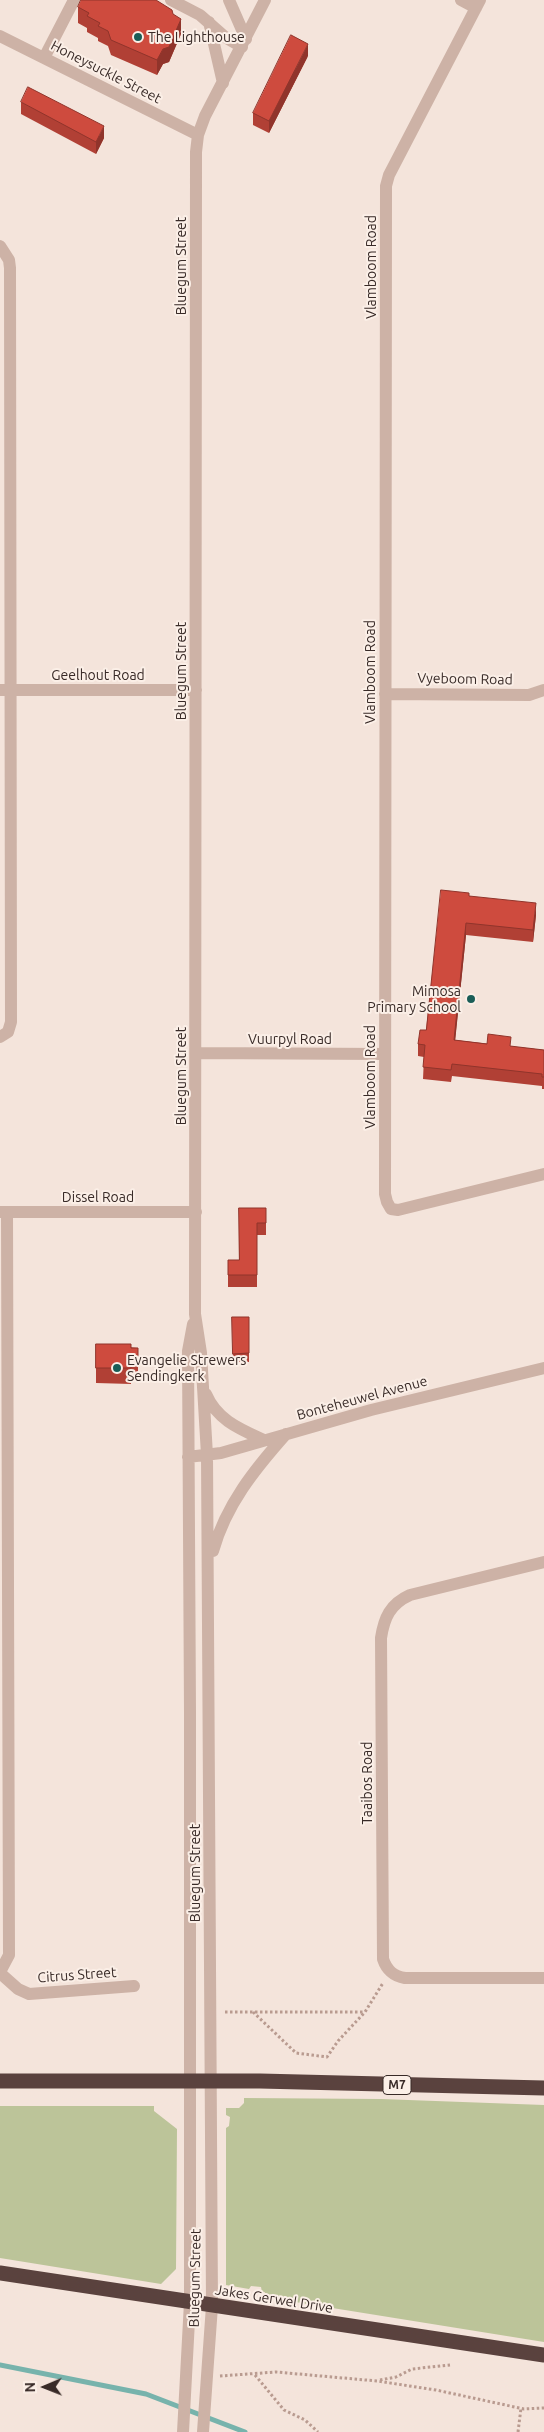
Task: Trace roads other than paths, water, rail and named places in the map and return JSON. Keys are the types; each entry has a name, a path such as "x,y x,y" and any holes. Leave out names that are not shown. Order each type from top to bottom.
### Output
{"highway":[{"path":"493,2088 544,2077"},
{"name":"M7","path":"0,2081 260,2081 544,2088"},
{"name":"Jakes Gerwel Drive","path":"0,2273 544,2355"}],"street":[{"path":"44,58 74,0"},
{"path":"172,0 200,15 225,37 244,43"},
{"name":"Bluegum Street","path":"203,2432 213,2376 207,1455 203,1384 195,1314 196,152 198,135 265,0"},
{"path":"460,0 478,4"},
{"path":"232,3 244,43"},
{"name":"Vlamboom Road","path":"478,4 392,169 386,186 384,1184 387,1202 391,1208 407,1208 544,1174"},
{"path":"209,22 223,82"},
{"name":"Honeysuckle Street","path":"0,36 198,135"},
{"path":"0,246 10,268 5,861 11,1022 8,1032 0,1037"},
{"name":"Geelhout Road","path":"5,690 196,690"},
{"name":"Vyeboom Road","path":"385,694 529,694 544,690"},
{"name":"Vuurpyl Road","path":"196,1054 385,1054"},
{"name":"Dissel Road","path":"3,1212 196,1212"},
{"name":"Citrus Street","path":"3,1212 9,1955 0,1973 18,1989 29,1994 134,1986"},
{"name":"Bluegum Street","path":"183,2432 188,2373 190,2302 188,2082 191,1932 188,1351 195,1314"},
{"name":"Bonteheuwel Avenue","path":"188,1457 221,1453 370,1410 544,1368"},
{"path":"203,1384 210,1402 220,1415 234,1426 264,1440"},
{"path":"208,1566 217,1537 234,1498 286,1434"},
{"name":"Taaibos Road","path":"540,1978 405,1978 390,1972 384,1959 381,1638 384,1622 390,1609 400,1599 544,1562"}],"waterway":[{"path":"0,2365 146,2394 245,2432"}],"place":[{"name":"The Lighthouse","path":"138,37"},
{"name":"Mimosa Primary School","path":"471,999"},
{"name":"Evangelie Strewers Sendingkerk","path":"117,1368"}]}
